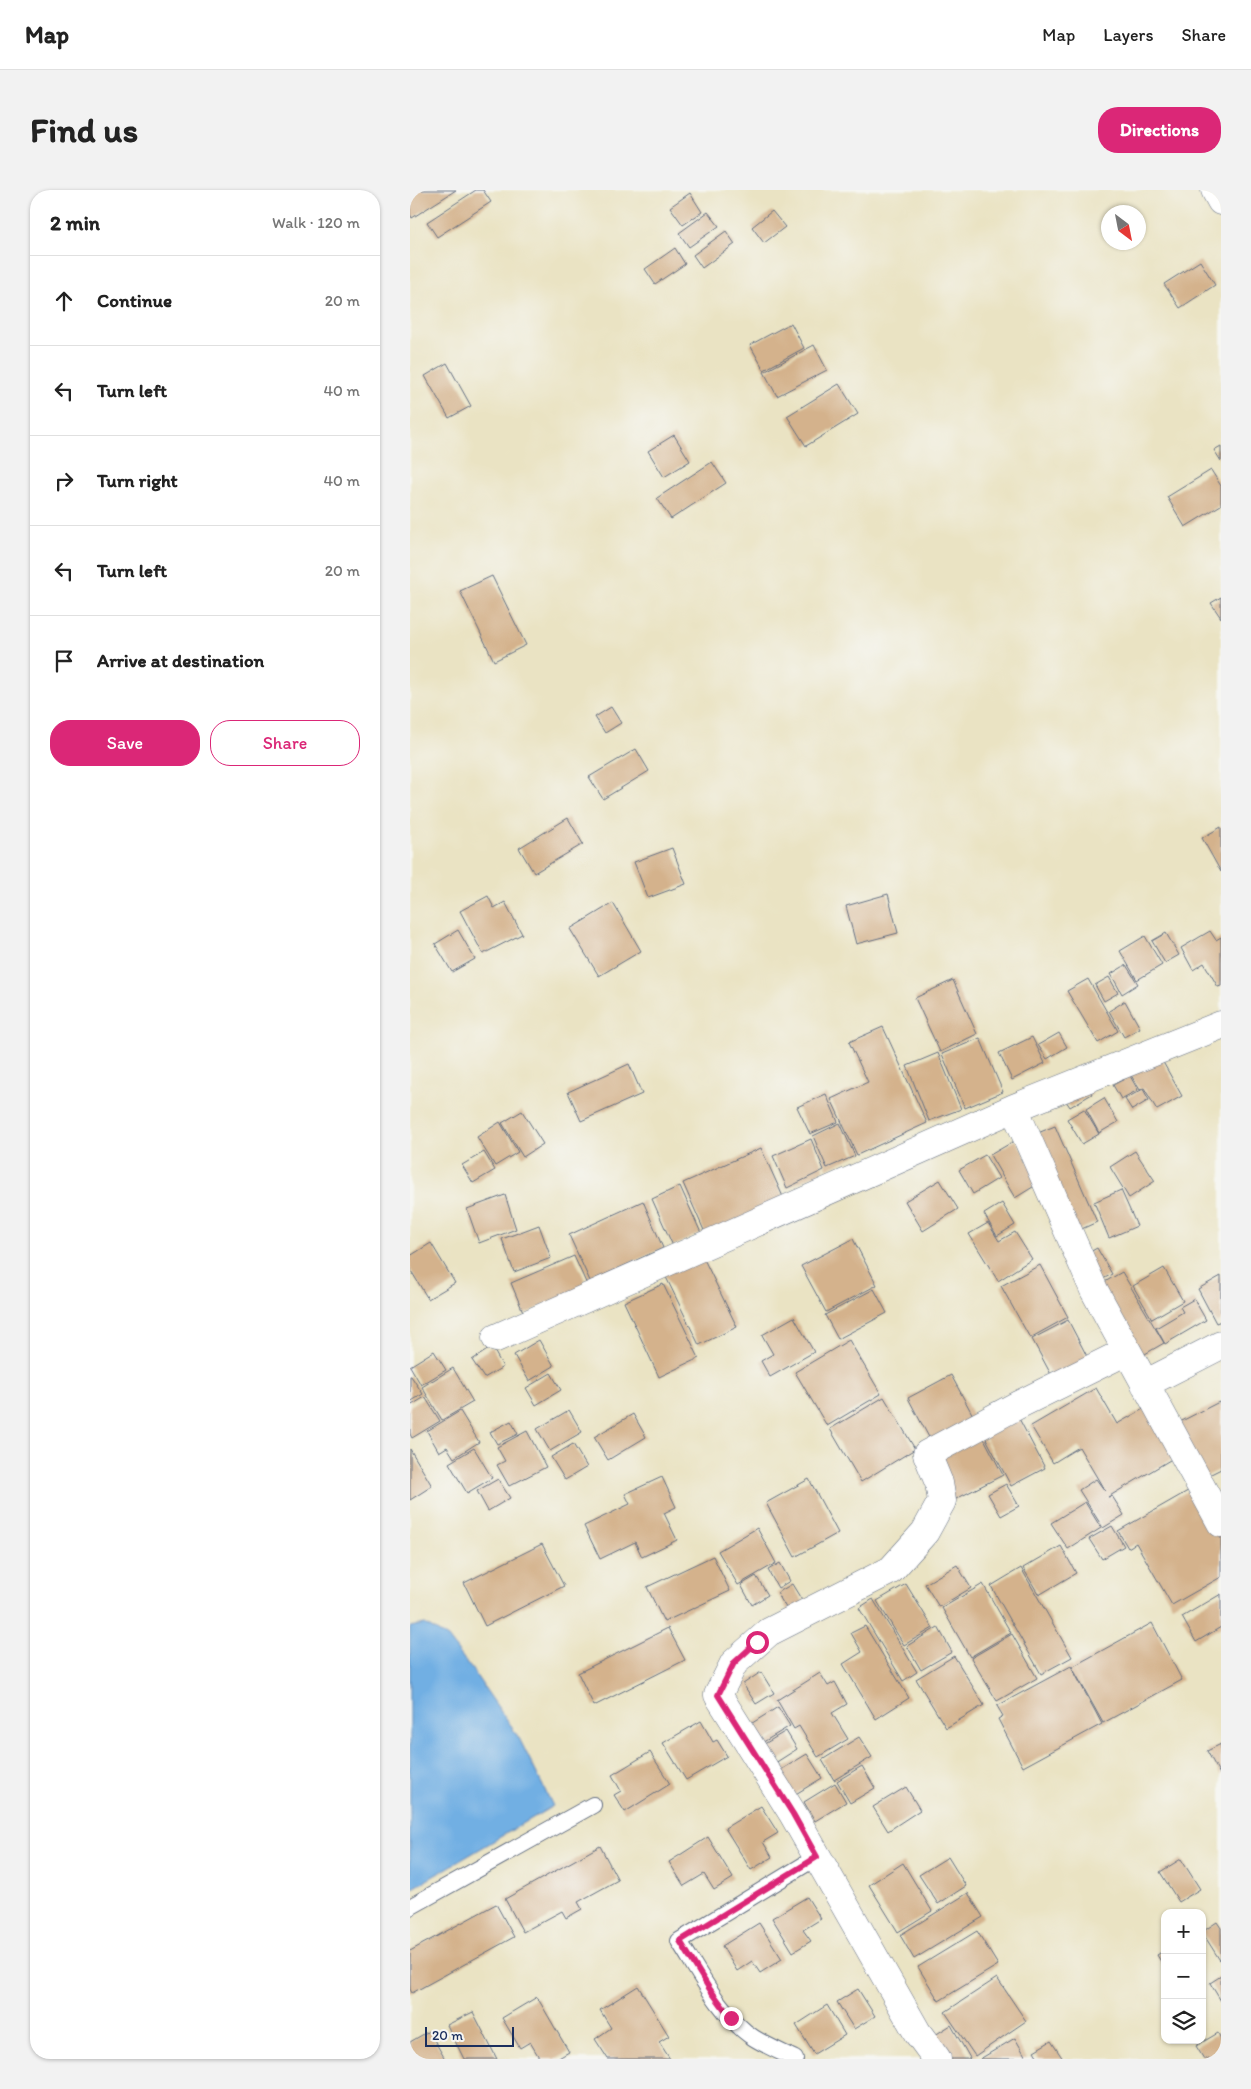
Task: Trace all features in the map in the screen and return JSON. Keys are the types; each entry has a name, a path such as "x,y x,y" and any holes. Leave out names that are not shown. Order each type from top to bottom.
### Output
{"street":[{"path":"1215,190 1221,200"},
{"path":"496,1338 1014,1108 1221,1025"},
{"path":"1014,1108 1094,1290 1221,1523"},
{"path":"1145,1384 1221,1345"},
{"path":"937,2059 917,2032 793,1814 718,1695 734,1663 769,1632 891,1570 925,1532 942,1501 939,1483 927,1454 1018,1405 1127,1351"}],"lane":[{"path":"410,1907 593,1805"},
{"path":"795,2059 752,2038 731,2018 709,1988 680,1941 817,1857"}],"water":[{"path":"425,1624 448,1638 473,1671 519,1738 553,1806 410,1890 410,1627"}],"building":[{"path":"410,190 456,190 412,218 410,214"},
{"path":"476,190 483,190 491,202 437,237 427,222"},
{"path":"690,193 702,212 683,225 670,207"},
{"path":"772,211 785,227 764,243 752,227"},
{"path":"708,212 719,226 689,247 679,233"},
{"path":"726,231 735,244 702,268 693,255"},
{"path":"675,248 685,264 655,284 645,269"},
{"path":"1200,261 1215,285 1180,308 1164,284"},
{"path":"791,323 804,348 764,370 750,345"},
{"path":"814,345 827,370 777,396 764,372"},
{"path":"447,363 471,406 449,418 425,376"},
{"path":"839,384 858,414 806,446 787,416"},
{"path":"674,435 690,461 664,477 648,451"},
{"path":"1221,446 1221,461 1214,450"},
{"path":"712,462 726,483 671,519 657,498"},
{"path":"1211,470 1221,486 1221,505 1185,527 1167,497"},
{"path":"492,576 526,645 494,661 460,591"},
{"path":"1221,597 1221,618 1211,603"},
{"path":"611,707 621,723 605,733 595,717"},
{"path":"636,749 649,771 603,799 589,777"},
{"path":"568,818 583,844 534,873 519,848"},
{"path":"1221,827 1221,872 1202,838"},
{"path":"672,848 686,884 648,898 634,862"},
{"path":"888,894 898,933 856,944 846,906"},
{"path":"488,896 494,908 505,902 522,934 483,954 460,911"},
{"path":"613,903 641,951 599,976 570,929"},
{"path":"458,930 475,959 452,972 435,944"},
{"path":"1210,931 1216,940 1221,937 1221,986 1218,987 1204,963 1193,970 1181,948"},
{"path":"1166,933 1179,955 1165,963 1152,941"},
{"path":"1145,936 1162,965 1137,980 1120,951"},
{"path":"1126,965 1138,984 1122,994 1111,974"},
{"path":"1109,977 1118,993 1104,1001 1095,985"},
{"path":"1088,979 1118,1031 1098,1043 1067,991"},
{"path":"953,980 977,1034 940,1052 915,998"},
{"path":"1125,1001 1140,1028 1124,1037 1109,1011"},
{"path":"883,1027 927,1123 857,1155 831,1099 868,1082 849,1042"},
{"path":"1059,1033 1067,1047 1047,1059 1038,1045"},
{"path":"1032,1037 1045,1063 1012,1080 999,1053"},
{"path":"980,1038 1003,1092 965,1108 942,1054"},
{"path":"938,1053 961,1109 929,1121 907,1066"},
{"path":"1159,1055 1182,1096 1157,1110 1144,1088 1140,1090 1129,1072"},
{"path":"629,1064 642,1094 581,1121 568,1092"},
{"path":"1130,1076 1138,1090 1121,1099 1113,1085"},
{"path":"1085,1082 1092,1094 1070,1107 1062,1095"},
{"path":"1143,1089 1149,1100 1132,1110 1125,1099"},
{"path":"826,1094 838,1122 810,1134 797,1107"},
{"path":"1104,1098 1118,1122 1099,1133 1086,1109"},
{"path":"1084,1109 1099,1134 1082,1144 1067,1119"},
{"path":"522,1111 543,1144 523,1157 502,1123"},
{"path":"500,1122 518,1152 495,1166 477,1137"},
{"path":"840,1123 855,1156 827,1168 813,1136"},
{"path":"1055,1126 1097,1222 1075,1232 1033,1135"},
{"path":"811,1139 824,1170 787,1188 773,1156"},
{"path":"1016,1140 1041,1182 1015,1198 990,1155"},
{"path":"761,1148 784,1199 706,1235 683,1183"},
{"path":"1135,1151 1155,1181 1129,1198 1110,1167"},
{"path":"484,1152 495,1170 473,1183 462,1165"},
{"path":"985,1155 999,1178 973,1194 959,1170"},
{"path":"940,1180 958,1209 923,1231 905,1201"},
{"path":"680,1186 701,1233 673,1246 652,1199"},
{"path":"1121,1190 1137,1226 1109,1238 1094,1202"},
{"path":"505,1195 516,1229 479,1243 467,1209"},
{"path":"643,1201 663,1248 590,1281 569,1235"},
{"path":"1002,1203 1015,1225 997,1236 984,1214"},
{"path":"988,1223 999,1241 1015,1232 1032,1259 998,1281 969,1234"},
{"path":"539,1225 551,1258 514,1272 502,1239"},
{"path":"853,1239 877,1285 826,1312 801,1266"},
{"path":"431,1243 455,1283 428,1299 410,1269 410,1256"},
{"path":"1097,1248 1112,1274 1096,1283 1081,1257"},
{"path":"702,1255 737,1327 699,1345 664,1273"},
{"path":"574,1256 588,1287 524,1314 511,1283"},
{"path":"1040,1265 1068,1317 1030,1338 1001,1286"},
{"path":"1164,1268 1183,1301 1152,1319 1133,1286"},
{"path":"1122,1272 1164,1343 1138,1358 1096,1287"},
{"path":"1221,1276 1221,1321 1216,1323 1198,1289"},
{"path":"663,1284 699,1358 659,1377 624,1302"},
{"path":"874,1289 887,1313 838,1339 825,1315"},
{"path":"1194,1299 1206,1320 1165,1344 1156,1328 1183,1312 1180,1307"},
{"path":"794,1317 814,1352 770,1377 761,1361 773,1354 762,1335"},
{"path":"1068,1320 1091,1364 1055,1382 1032,1339"},
{"path":"539,1340 554,1366 529,1381 514,1355"},
{"path":"849,1340 881,1394 827,1426 795,1372"},
{"path":"492,1347 503,1367 484,1378 472,1360"},
{"path":"434,1351 446,1370 421,1385 410,1366"},
{"path":"453,1368 473,1402 442,1420 422,1387"},
{"path":"551,1373 561,1390 536,1405 526,1388"},
{"path":"951,1375 976,1421 932,1443 908,1398"},
{"path":"410,1376 423,1394 410,1402"},
{"path":"1096,1388 1117,1424 1145,1408 1175,1457 1108,1497 1112,1496 1124,1515 1103,1528 1079,1490 1096,1479 1105,1491 1079,1447 1053,1463 1031,1426"},
{"path":"425,1397 440,1421 412,1438 410,1434 410,1406"},
{"path":"884,1397 915,1449 861,1482 830,1429"},
{"path":"1219,1402 1221,1406 1221,1469 1205,1477 1176,1424"},
{"path":"1014,1409 1045,1468 1011,1486 980,1427"},
{"path":"569,1410 582,1432 550,1451 537,1429"},
{"path":"460,1411 479,1442 454,1458 447,1447 439,1452 427,1431"},
{"path":"633,1414 646,1437 608,1460 594,1437"},
{"path":"511,1421 518,1434 497,1444 490,1432"},
{"path":"979,1429 1003,1475 952,1501 929,1455"},
{"path":"527,1431 546,1467 509,1486 497,1465 505,1461 497,1447"},
{"path":"573,1444 587,1467 565,1480 551,1457"},
{"path":"474,1448 492,1478 467,1493 449,1463"},
{"path":"410,1449 432,1486 410,1500"},
{"path":"662,1477 676,1507 664,1513 677,1540 642,1557 635,1542 600,1559 584,1526 630,1504 625,1494"},
{"path":"498,1479 510,1498 488,1511 477,1491"},
{"path":"809,1479 838,1533 795,1557 766,1503"},
{"path":"1006,1484 1019,1506 1001,1516 988,1494"},
{"path":"1193,1488 1221,1537 1221,1577 1172,1605 1136,1543 1128,1548 1118,1531"},
{"path":"1085,1502 1101,1528 1068,1549 1051,1523"},
{"path":"1112,1526 1124,1546 1102,1559 1089,1539"},
{"path":"757,1528 776,1563 738,1585 718,1551"},
{"path":"542,1544 564,1586 485,1626 464,1583"},
{"path":"1061,1546 1076,1573 1039,1595 1023,1568"},
{"path":"713,1556 730,1591 664,1622 647,1587"},
{"path":"780,1563 790,1581 778,1588 768,1570"},
{"path":"957,1565 971,1588 939,1607 925,1584"},
{"path":"1021,1568 1072,1657 1041,1674 991,1586"},
{"path":"756,1576 768,1595 752,1605 741,1585"},
{"path":"792,1584 806,1607 791,1616 777,1593"},
{"path":"906,1584 933,1628 904,1645 877,1601"},
{"path":"983,1584 1011,1633 970,1657 942,1608"},
{"path":"1221,1594 1221,1627 1196,1642 1182,1617"},
{"path":"873,1599 917,1672 903,1681 859,1608"},
{"path":"1152,1623 1182,1680 1103,1723 1072,1667"},
{"path":"865,1626 909,1698 876,1719 843,1664 862,1652 851,1633"},
{"path":"938,1627 952,1652 921,1670 907,1646"},
{"path":"668,1628 685,1660 594,1706 578,1673"},
{"path":"1012,1634 1037,1678 997,1701 971,1658"},
{"path":"954,1656 984,1705 946,1728 916,1679"},
{"path":"1071,1666 1102,1724 1023,1767 998,1719 1003,1716 997,1706"},
{"path":"761,1672 774,1693 756,1704 743,1684"},
{"path":"820,1673 828,1686 835,1682 847,1704 832,1713 848,1739 818,1757 799,1726 794,1729 777,1700"},
{"path":"778,1707 790,1726 760,1744 749,1725"},
{"path":"701,1721 713,1742 717,1740 727,1756 686,1780 663,1743"},
{"path":"786,1731 797,1749 772,1765 761,1746"},
{"path":"859,1737 872,1757 834,1780 822,1760"},
{"path":"1221,1744 1221,1776 1207,1751"},
{"path":"650,1752 670,1784 625,1812 614,1795 621,1791 612,1775"},
{"path":"807,1754 822,1778 794,1795 779,1771"},
{"path":"862,1766 875,1788 850,1803 837,1781"},
{"path":"835,1783 846,1802 815,1821 804,1802"},
{"path":"906,1787 920,1810 888,1831 873,1807"},
{"path":"761,1806 778,1833 763,1842 772,1857 751,1870 725,1828"},
{"path":"708,1837 733,1878 714,1890 704,1874 684,1886 669,1862"},
{"path":"600,1846 618,1880 578,1902 582,1909 566,1918 562,1911 523,1932 505,1899"},
{"path":"948,1857 966,1886 938,1904 919,1875"},
{"path":"1181,1859 1200,1889 1179,1902 1160,1872"},
{"path":"903,1863 932,1911 898,1932 869,1885"},
{"path":"968,1893 983,1917 914,1959 900,1935"},
{"path":"807,1897 821,1919 803,1930 811,1941 793,1952 772,1918"},
{"path":"496,1904 514,1937 412,1993 410,1989 410,1951"},
{"path":"1217,1922 1221,1928 1221,1962 1206,1938 1206,1929"},
{"path":"759,1923 782,1959 760,1973 752,1961 737,1971 722,1946"},
{"path":"977,1931 998,1965 939,2001 918,1967"},
{"path":"1161,1952 1161,1962 1157,1955"},
{"path":"1221,1976 1221,2001 1210,1983"},
{"path":"997,1978 1026,2021 975,2056 945,2012"},
{"path":"638,1986 669,2036 659,2042 670,2059 608,2059 595,2039 611,2028 600,2010"},
{"path":"858,1989 875,2016 854,2029 837,2002"},
{"path":"537,1997 569,2052 557,2059 540,2059 530,2042 520,2048 502,2018"},
{"path":"827,2005 845,2035 814,2054 796,2025"},
{"path":"473,2012 497,2059 464,2059 447,2025"},
{"path":"951,2025 969,2059 949,2059 935,2035"},
{"path":"429,2031 445,2059 410,2059 410,2042"},
{"path":"1218,2033 1221,2039 1221,2059 1204,2059 1196,2046 1206,2044 1206,2040"},
{"path":"1015,2038 1027,2059 980,2059"},
{"path":"1051,2041 1063,2059 1039,2059 1034,2051"}],"route":[{"path":"731,2018 709,1988 680,1941 817,1857 793,1814 718,1695 734,1663 757,1642"}]}
